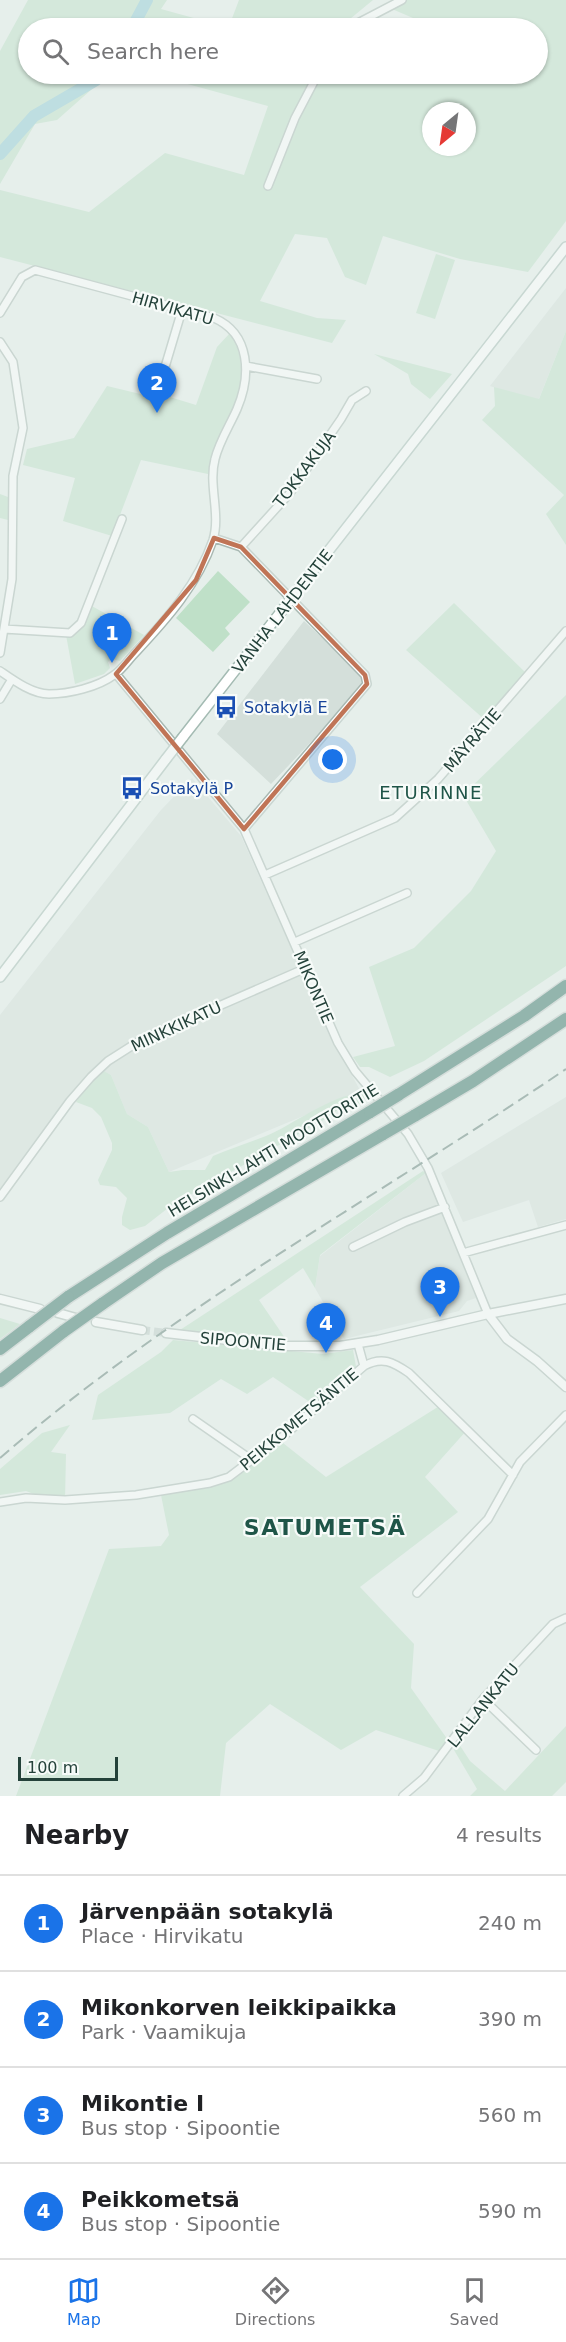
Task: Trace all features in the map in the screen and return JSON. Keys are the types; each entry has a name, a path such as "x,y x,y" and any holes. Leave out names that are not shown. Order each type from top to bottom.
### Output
{"highway":[{"name":"HELSINKI-LAHTI MOOTTORITIE","path":"0,1348 68,1297 167,1233 487,1041 566,986"},
{"path":"0,1381 64,1331 162,1263 473,1081 566,1018"}],"main road":[{"name":"VANHA LAHDENTIE","path":"0,977 183,737 566,247"}],"street":[{"path":"368,18 402,0"},
{"path":"268,186 294,118 313,84"},
{"name":"HIRVIKATU","path":"0,313 22,277 35,270 229,325 242,346 246,366 243,388 238,406 215,455 212,474 216,507 214,538 196,580 161,626 116,674"},
{"path":"162,377 182,310"},
{"path":"0,342 13,362 23,428 12,483 12,579 0,653"},
{"path":"246,366 317,379"},
{"name":"TOKKAKUJA","path":"241,548 290,493 352,400 366,391"},
{"path":"4,629 70,633 81,623 122,519"},
{"path":"214,538 241,548 365,675 367,684 244,829"},
{"name":"MÄYRÄTIE","path":"266,875 395,818 438,779 566,631"},
{"path":"0,671 38,692 49,694 81,689 116,674"},
{"name":"MIKONTIE","path":"116,674 244,829 338,1043 355,1071 408,1134 428,1168 488,1314"},
{"path":"0,699 12,679"},
{"path":"295,942 407,893"},
{"name":"MINKKIKATU","path":"0,1197 70,1101 108,1061 141,1040 306,968"},
{"path":"353,1247 405,1222 445,1208"},
{"path":"463,1253 566,1225"},
{"path":"0,1299 40,1309"},
{"name":"SIPOONTIE","path":"166,1333 281,1346 340,1346 566,1299"},
{"path":"58,1313 76,1318"},
{"path":"488,1314 507,1339 537,1361 566,1387"},
{"path":"96,1322 142,1330"},
{"name":"PEIKKOMETSÄNTIE","path":"0,1502 26,1498 65,1500 127,1496 204,1484 229,1477 287,1433 364,1366 358,1344"},
{"path":"364,1366 383,1359 393,1362 409,1373 513,1475"},
{"path":"417,1593 488,1519 520,1462 566,1415"},
{"path":"193,1419 252,1460"},
{"name":"LALLANKATU","path":"403,1796 424,1779 483,1700 553,1624 566,1618"},
{"path":"483,1700 536,1750"}],"highlighted area":[{"path":"214,538 241,547 365,675 367,684 244,829 116,674 196,580"}],"shaded area":[{"path":"566,288 566,331 538,401 490,386"},
{"path":"304,621 363,676 364,686 271,784 217,734"},
{"path":"192,778 241,836 332,1039 361,1092 169,1172 148,1127 127,1114 111,1075 99,1069 0,1189 0,1015 161,810"},
{"path":"566,1097 566,1219 538,1227 529,1200 463,1222 441,1173"},
{"path":"426,1173 476,1298 467,1301 459,1311 344,1339 315,1288 320,1256"}],"green space":[{"path":"28,0 167,0 161,9 194,18 18,18"},
{"path":"239,0 373,0 351,18 232,18"},
{"path":"407,0 566,0 566,221 528,272 460,259 383,236 366,285 345,277 327,238 295,234 260,301 317,318 346,320 332,343 0,257 0,190 89,212 165,153 244,175 268,106 188,84 548,84 548,18 413,18 392,9"},
{"path":"18,18 18,84 98,84 57,120 35,124 0,184 0,51"},
{"path":"436,254 455,260 435,319 416,313"},
{"path":"566,331 566,545 546,514 564,495 482,420 495,406 494,387 539,399"},
{"path":"230,333 238,351 241,369 240,386 208,474 141,460 112,536 63,521 75,478 23,465 27,449 74,438 107,386 153,397 160,377 165,379 160,394 196,405 217,347"},
{"path":"374,354 452,374 430,399 411,384 408,374"},
{"path":"0,494 8,497 8,520 0,518"},
{"path":"218,571 250,602 225,628 230,634 213,652 176,618"},
{"path":"454,603 526,673 485,720 406,650"},
{"path":"90,605 144,635 120,661 111,659 108,662 110,668 104,674 75,684 66,635 72,634"},
{"path":"566,695 566,966 424,1061 390,1077 369,1067 360,1067 353,1057 395,1046 369,967 414,948 471,891 496,851 463,795"},
{"path":"102,1070 111,1075 127,1114 148,1127 169,1172 205,1170 213,1156 266,1136 341,1097 364,1094 365,1104 350,1105 337,1110 329,1117 172,1205 145,1226 130,1230 122,1225 127,1198 116,1187 100,1185 98,1180 112,1150 112,1143 101,1117 92,1108 76,1102"},
{"path":"423,1171 426,1173 320,1255 315,1288 303,1268 259,1300 287,1341 180,1330"},
{"path":"0,1318 20,1324 0,1339"},
{"path":"173,1340 323,1354 353,1350 357,1372 317,1407 273,1377 247,1394 221,1379 170,1413 92,1420 98,1395 161,1352"},
{"path":"441,1405 467,1430 425,1477 458,1512 360,1587 414,1644 411,1688 448,1740 439,1751 376,1730 341,1750 270,1704 226,1743 220,1796 16,1796 109,1549 161,1546 169,1535 161,1495 208,1488 231,1481 283,1443 326,1477"},
{"path":"70,1425 51,1452 66,1454 65,1500 44,1498 26,1491 0,1495 0,1469 42,1433"},
{"path":"566,1726 566,1782 552,1796 470,1796 477,1789 454,1750 459,1744 470,1761 505,1791"}],"waterway":[{"path":"137,18 147,0"},
{"path":"0,154 34,116 89,84"}],"tunnel":[{"path":"142,1330 166,1333"}],"railway":[{"path":"0,1458 66,1403 205,1303 566,1069"}],"place":[{"name":"Mikonkorven leikkipaikka","path":"157,413"},
{"name":"Järvenpään sotakylä","path":"112,663"},
{"name":"Sotakylä E","path":"226,707"},
{"name":"Sotakylä P","path":"132,788"},
{"name":"Mikontie I","path":"440,1317"},
{"name":"Peikkometsä","path":"326,1353"}],"district":[{"name":"ETURINNE","path":"431,793"},
{"name":"SATUMETSÄ","path":"325,1527"}]}
